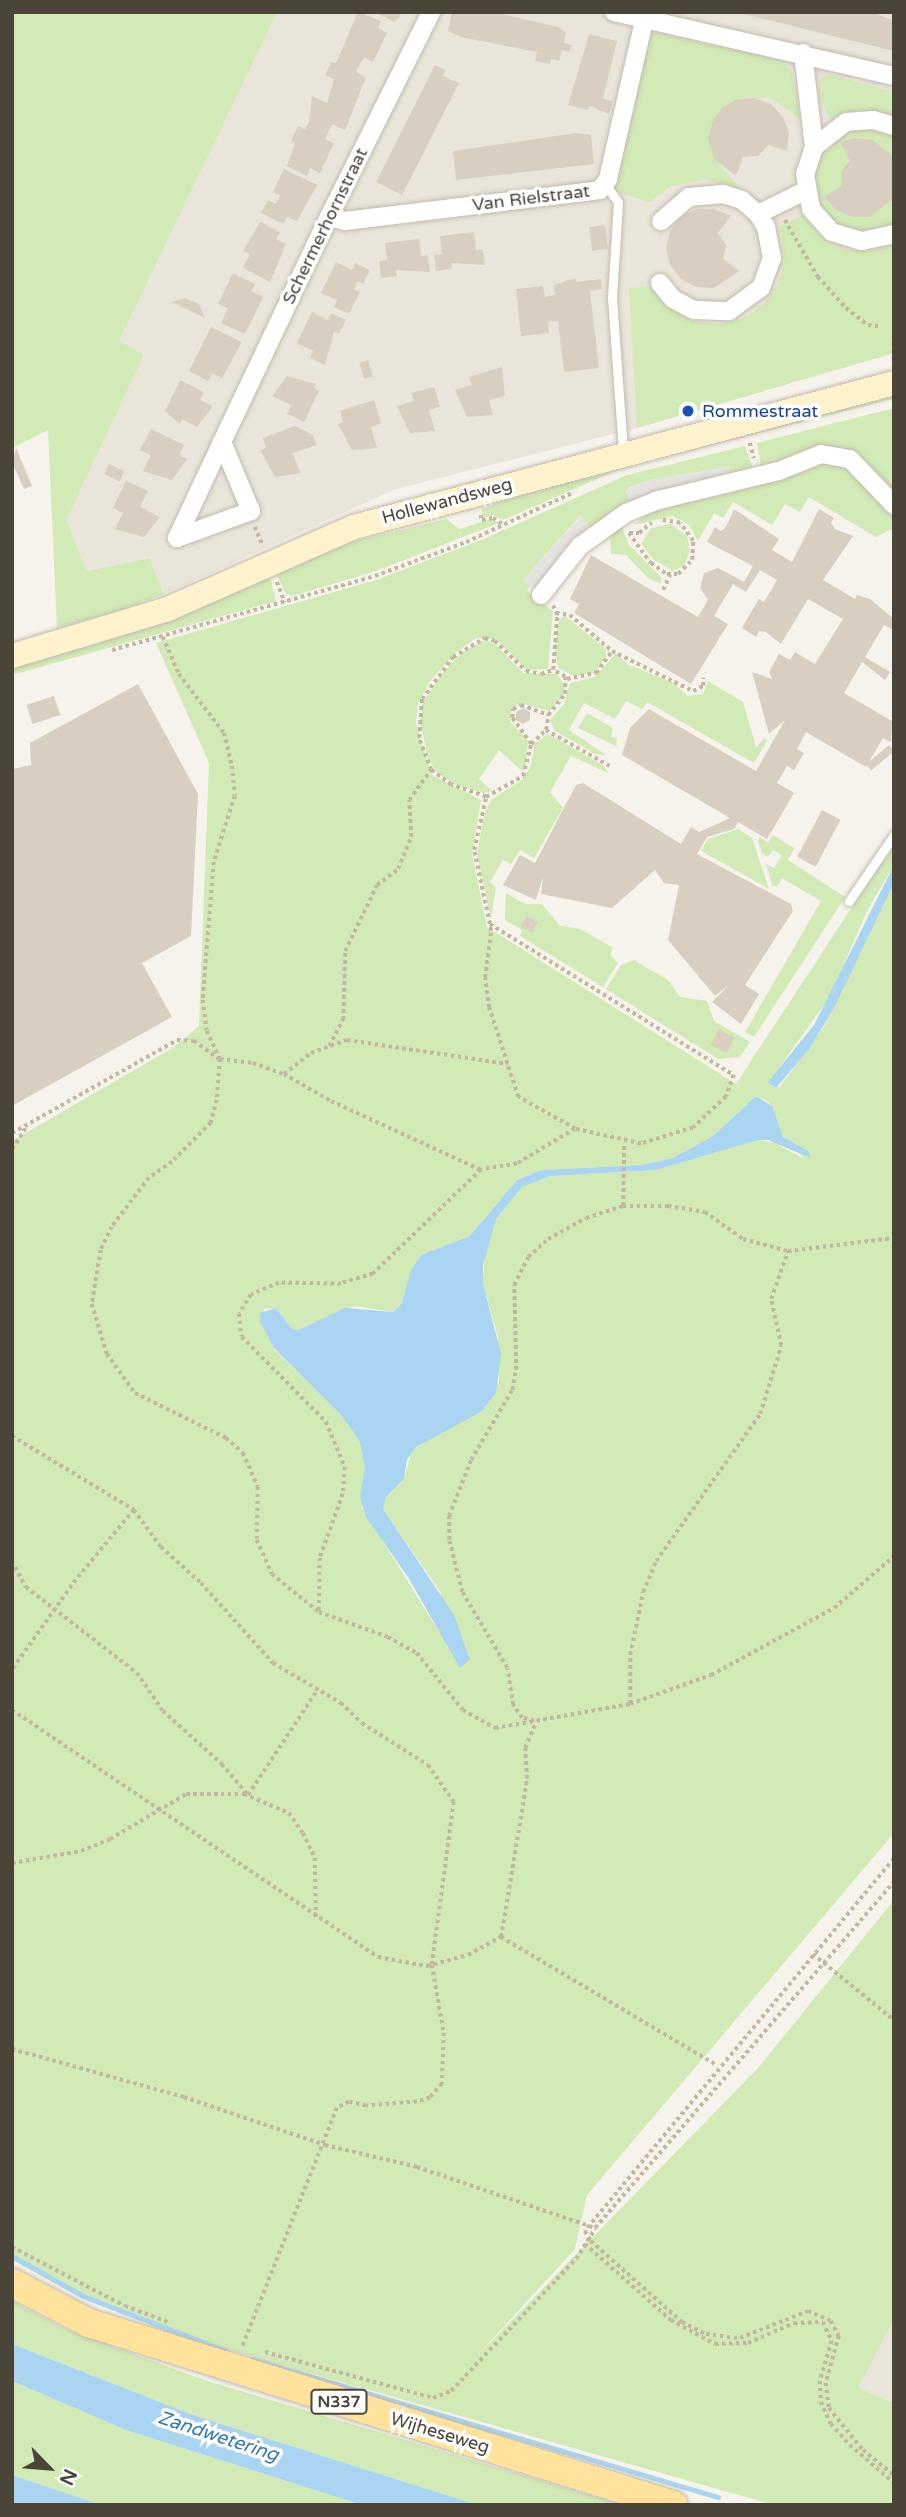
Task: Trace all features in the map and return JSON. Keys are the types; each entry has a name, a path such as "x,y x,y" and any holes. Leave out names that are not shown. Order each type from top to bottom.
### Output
{"main road":[{"name":"Hollewandsweg","path":"12,656 167,609 354,527 894,383"},
{"name":"Wijheseweg","path":"12,2283 89,2323 673,2505"}],"street":[{"name":"Schermerhornstraat","path":"222,442 251,511 177,538 222,442 329,217 431,12"},
{"path":"614,12 803,53 894,76"},
{"name":"Van Rielstraat","path":"329,217 345,221 597,190 606,184 644,20"},
{"path":"803,53 814,147 805,174 805,191 811,209 832,232 862,242 894,234"},
{"path":"814,147 846,122 873,120 894,127"},
{"path":"758,214 805,191"},
{"path":"660,283 673,299 694,310 720,312 746,302 761,288 772,258 766,227 758,214 742,201 707,193 675,206 662,220"},
{"path":"541,595 580,546 622,515 659,500 733,484 827,453 857,464 894,505"}],"lane":[{"path":"606,184 618,202 612,298 624,455"},
{"path":"849,901 894,835"}],"path":[{"path":"777,205 818,277 846,308 868,325 878,326"},
{"path":"894,336 894,363"},
{"path":"736,444 749,441"},
{"name":"Hollewandsweg","path":"105,652 375,576 466,542 578,490"},
{"path":"622,515 629,533 639,552 670,575 683,572 692,560 693,541 686,528 664,519 639,533 629,533"},
{"path":"663,590 670,575"},
{"path":"541,595 556,613 570,615 612,651 693,691 703,686 703,678"},
{"path":"553,670 556,613"},
{"path":"163,637 179,674 224,733 232,766 235,796 214,862 203,1000 207,1031 220,1059 211,1122 127,1202 101,1250 92,1304 107,1354 135,1393 226,1438 243,1453 258,1486 257,1541 272,1574 319,1612 388,1637 417,1653 463,1710 495,1728 630,1704 711,1675 834,1608 894,1556"},
{"path":"486,797 451,785 431,770 419,738 418,710 431,682 453,657 489,638 526,671 541,674 553,670"},
{"path":"553,670 566,679 596,673 612,651"},
{"path":"490,924 734,1075 726,1097 693,1128 659,1141 624,1143 575,1129 518,1097 486,992 490,924 474,850 486,797 523,776 531,744 546,730 548,715 563,700 566,679"},
{"path":"531,744 512,718 513,709 521,705 548,715"},
{"path":"546,730 610,766"},
{"path":"329,1046 343,1020 345,951 377,885 398,869 411,837 409,800 431,770"},
{"path":"12,1133 177,1040 194,1041 220,1059 253,1063 284,1074 331,1101 481,1170 517,1164 575,1129"},
{"path":"284,1074 311,1052 347,1040 508,1064"},
{"path":"12,1149 28,1124"},
{"path":"623,1206 621,1186 624,1143"},
{"path":"319,1612 320,1558 343,1494 345,1467 326,1422 242,1337 239,1314 251,1295 279,1283 341,1284 373,1274 481,1170"},
{"path":"536,1722 522,1718 513,1705 507,1668 462,1592 449,1540 449,1516 471,1460 512,1390 516,1370 514,1284 528,1257 548,1239 586,1218 623,1206 668,1206 705,1212 743,1239 788,1251 894,1238"},
{"path":"630,1704 630,1655 643,1592 656,1561 760,1414 781,1346 771,1300 788,1251"},
{"path":"12,1436 134,1510 161,1547 201,1583 272,1663 318,1689 428,1765 454,1802 432,1965 443,2033 442,2084 430,2098 417,2102 366,2106 349,2102 337,2108 325,2145 243,2346"},
{"path":"12,1670 53,1612 134,1510"},
{"path":"12,1560 26,1587 53,1612 137,1673 163,1711 222,1764 248,1795 318,1689"},
{"path":"12,1710 378,1957 394,1963 432,1965 468,1955 501,1937"},
{"path":"501,1937 527,1780 525,1748 536,1722"},
{"path":"12,1863 80,1851 186,1794 214,1791 269,1801 289,1813 315,1858 316,1917"},
{"path":"894,1859 718,2066 696,2100 587,2227 588,2237 682,2322 706,2334 740,2338 808,2311 831,2321 839,2336 826,2383 829,2408 855,2442 894,2474"},
{"path":"233,2343 433,2398 450,2391 576,2259 595,2228 894,1882"},
{"path":"501,1937 718,2066"},
{"path":"813,1954 894,2020"},
{"path":"12,2049 120,2077 325,2145 417,2168 595,2228"},
{"path":"585,2244 671,2320 715,2344 748,2343 793,2323 823,2322 832,2335 820,2381 821,2402 831,2424 850,2445 894,2483"},
{"path":"12,2247 125,2306 176,2324"}],"shaded area":[{"path":"265,12 894,12 894,353 637,428 396,489 164,594 148,558 87,571 66,520 99,338"},
{"path":"729,467 731,480 631,504 625,490 650,480"},
{"path":"581,516 592,527 563,552 535,590 523,580"},
{"path":"894,2292 894,2414 841,2392"}],"green space":[{"path":"12,12 277,12 119,341 144,355 66,520 87,571 149,558 164,594 114,613 57,628 48,430 12,448"},
{"path":"647,31 783,60 792,73 800,119 771,98 746,97 724,106 711,124 712,150 722,168 747,195 707,179 671,186 650,202 613,191"},
{"path":"827,74 894,92 894,115 858,110 830,119 819,95 819,80"},
{"path":"869,128 894,137 894,224 860,232 835,224 817,203 812,176 822,151 842,133"},
{"path":"803,215 824,239 845,249 870,251 894,245 894,353 637,428 629,288 652,287 666,306 695,322 720,324 744,318 764,304 778,284 785,260 779,226"},
{"path":"892,391 893,399 625,467 503,520 493,515 484,518 481,509 567,477"},
{"path":"894,408 894,495 869,466 836,447 761,466 757,443"},
{"path":"745,446 753,469 731,480 728,467 650,480 628,488 631,504 592,527 580,516 523,580 530,586 527,591 553,611 548,669 527,670 497,640 476,638 455,653 431,680 418,703 416,724 432,775 481,800 472,854 487,927 736,1084 894,843 894,865 867,911 829,998 769,1082 779,1088 823,1028 894,883 894,1833 587,2195 575,2249 473,2360 758,2068 894,1900 894,2319 858,2388 894,2403 894,2505 774,2505 218,2347 78,2296 12,2260 12,1141 174,1047 199,1026 209,763 156,643 376,580 484,539 627,475","holes":["756,1096 769,1102 777,1129 804,1159 775,1143 758,1140 656,1170 552,1176 522,1187 496,1219 485,1249 483,1284 498,1337 499,1382 481,1412 439,1431 412,1451 404,1479 386,1497 383,1509 441,1593 438,1630 362,1508 365,1467 359,1440 340,1414 274,1349 264,1309 276,1308 292,1329 299,1330 355,1306 393,1312 402,1303 410,1272 421,1255 470,1236 517,1180 541,1170 643,1165 673,1158 713,1136"]},
{"path":"834,458 876,490 894,514 894,528 876,537 809,497 800,512 785,504 772,525 733,502 723,518 714,513 698,541 689,525 673,516 634,525 651,510"},
{"path":"447,519 459,529 492,519 499,523 373,572 292,596 285,593 277,575 335,546"},
{"path":"671,524 687,536 690,550 684,566 673,571 654,560 641,544 651,528"},
{"path":"621,525 629,545 661,577 661,584 648,578 626,555 611,554 610,534"},
{"path":"270,577 276,601 12,675 12,666"},
{"path":"565,616 606,649 606,657 594,673 574,676 558,668 555,646 559,619"},
{"path":"485,640 495,644 523,673 557,674 565,686 562,698 549,711 521,703 512,707 510,722 528,740 526,767 522,771 499,750 479,779 492,791 483,793 455,785 437,773 428,758 420,721 422,704 442,674 462,652"},
{"path":"616,653 629,665 674,683 687,696 703,694 708,681 743,702 756,747 765,738 767,741 754,763 647,702 642,709 626,701 615,719 584,703 569,730 606,755 595,754 555,731 550,720 564,704 570,683 595,677"},
{"path":"587,713 613,728 611,737 617,738 616,746 578,728"},
{"path":"548,734 604,766 608,773 571,756 550,792 563,808 534,858 520,850 511,864 503,860 490,882 496,887 491,919 477,854 485,812 491,800 522,780 531,766 534,744"},
{"path":"738,829 752,838 769,889 701,851 708,839"},
{"path":"773,835 794,848 788,860 845,897 754,1037 745,1032 821,901 782,878 777,887 772,885 766,864 774,868 782,855 773,850 768,857 762,853 758,841 760,837 768,843"},
{"path":"506,893 525,904 542,904 560,926 580,929 612,947 611,956 618,963 603,987 520,936 522,930 505,920"},
{"path":"634,960 668,980 680,997 707,1001 714,1021 750,1042 740,1057 718,1059 606,989 621,965"},
{"path":"12,2301 63,2328 207,2381 623,2505 478,2505 193,2415 12,2344"},
{"path":"12,2381 126,2430 362,2505 102,2505 12,2475"}],"water":[{"path":"894,865 894,883 834,1008 809,1049 776,1088 768,1082 814,1025"},
{"path":"756,1096 772,1106 783,1137 808,1151 811,1158 768,1140 758,1140 656,1170 551,1176 522,1187 496,1219 483,1265 483,1284 501,1354 496,1393 481,1412 416,1447 407,1460 404,1479 386,1497 383,1509 454,1615 470,1660 460,1668 408,1577 366,1517 360,1498 365,1467 359,1440 340,1414 274,1348 260,1322 260,1313 276,1308 292,1329 299,1330 345,1308 393,1312 402,1303 410,1272 421,1255 470,1236 517,1180 541,1170 643,1165 673,1158 713,1136"},
{"name":"Zandwetering","path":"12,2344 193,2415 478,2505 362,2505 126,2430 12,2381"},
{"path":"12,2475 102,2505 12,2505"}],"building":[{"path":"358,12 381,21 378,28 387,33 373,62 364,57 356,72 366,77 345,130 332,124 325,139 334,143 320,173 310,168 307,176 287,166 295,143 291,141 298,126 305,129 309,122 312,96 327,103 334,79 325,75 331,62 336,63"},
{"path":"374,12 402,12 395,22"},
{"path":"452,12 494,12 558,27 566,33 564,43 571,45 569,52 562,50 559,61 551,59 550,64 535,61 537,52 461,37 448,31"},
{"path":"736,12 877,14 894,21 894,51"},
{"path":"589,34 617,41 603,99 613,101 609,114 589,106 588,110 568,105"},
{"path":"435,65 446,70 443,76 459,83 402,195 376,182"},
{"path":"754,98 771,104 783,117 789,133 787,151 768,145 758,156 743,157 736,176 714,159 708,139 712,122 722,108 737,99"},
{"path":"576,133 591,135 594,164 456,180 453,151"},
{"path":"854,138 871,139 894,157 894,198 870,217 852,217 836,210 824,197 842,186 841,171 850,161 840,142"},
{"path":"284,169 317,185 297,221 287,217 283,224 261,213 268,200 276,204 280,195 273,192"},
{"path":"697,209 714,209 731,216 718,233 726,245 723,259 739,271 714,288 696,287 681,279 670,265 666,248 670,231 681,217"},
{"path":"260,222 280,232 276,239 286,244 270,282 243,268 250,254 243,251"},
{"path":"605,225 608,249 592,251 589,227"},
{"path":"474,232 476,250 483,249 485,265 451,263 452,269 436,271 434,255 442,254 440,236"},
{"path":"419,239 421,256 428,255 430,272 396,270 397,276 381,278 379,261 387,260 385,243"},
{"path":"336,262 352,270 355,263 370,270 363,284 358,281 354,289 360,292 349,314 334,307 337,300 321,293"},
{"path":"233,273 255,284 251,291 263,297 245,334 221,323 228,308 218,304"},
{"path":"576,278 576,282 601,279 602,289 590,291 599,368 564,372 558,321 548,322 549,333 521,336 516,289 543,286 545,297 555,295 554,285"},
{"path":"185,298 199,304 205,318 172,302"},
{"path":"312,312 328,320 331,313 346,320 339,334 334,332 325,365 310,358 313,351 297,343"},
{"path":"211,327 242,342 222,378 212,373 208,381 189,371"},
{"path":"368,360 373,376 364,379 359,363"},
{"path":"502,367 505,396 489,400 493,415 467,417 455,390 472,385 469,377"},
{"path":"287,376 316,384 314,388 319,391 304,422 287,414 291,405 272,396"},
{"path":"180,380 204,392 200,400 213,406 197,427 182,419 180,424 165,411"},
{"path":"434,387 440,407 429,410 435,431 410,433 397,406 414,401 411,393"},
{"path":"374,400 381,423 371,427 377,448 352,450 338,424 343,422 340,411"},
{"path":"295,426 313,435 316,445 293,453 300,473 275,477 260,450 266,448 263,438"},
{"path":"151,429 184,445 179,455 187,459 172,480 143,471 151,455 140,450"},
{"path":"16,448 32,486 24,489 12,462"},
{"path":"109,464 124,471 120,481 104,474"},
{"path":"126,481 148,491 140,507 160,517 144,537 115,529 123,513 113,508"},
{"path":"734,509 779,539 772,550 792,562 819,509 834,518 831,523 835,529 853,536 823,580 855,599 857,595 870,599 894,619 894,630 884,625 865,657 890,672 885,680 862,662 844,693 892,721 891,742 883,738 866,767 806,732 797,749 804,753 794,770 787,766 777,783 794,793 767,839 738,822 734,829 707,837 697,854 791,904 793,911 745,985 759,994 741,1024 712,1002 729,985 715,996 668,940 679,885 664,883 655,870 612,908 541,894 543,877 536,900 503,885 520,855 535,863 576,785 583,783 681,844 691,827 699,832 730,818 622,755 630,728 649,709 756,771 785,720 769,734 752,672 772,679 769,672 779,654 790,660 795,652 815,664 843,619 808,599 781,644 766,632 759,631 756,637 742,628 759,599 764,602 777,580 760,570 746,592 733,584 714,616 728,624 691,684 574,613 579,604 570,599 591,555 698,617 708,600 700,588 704,573 718,568 744,582 753,566 707,542 715,527 721,531 726,527"},
{"path":"138,684 198,794 191,936 142,963 172,1017 12,1106 12,769 31,765 30,743"},
{"path":"54,696 60,715 33,724 26,705"},
{"path":"523,708 530,712 530,720 523,724 516,720 516,712"},
{"path":"889,745 894,751 871,770 866,764"},
{"path":"822,810 841,820 816,867 797,857"},
{"path":"526,916 538,922 532,933 521,927"},
{"path":"719,1029 735,1037 727,1053 711,1045"}],"waterway":[{"path":"12,2256 83,2296 226,2351"},
{"path":"252,2359 718,2497"}],"place":[{"name":"Rommestraat","path":"688,411"}]}
